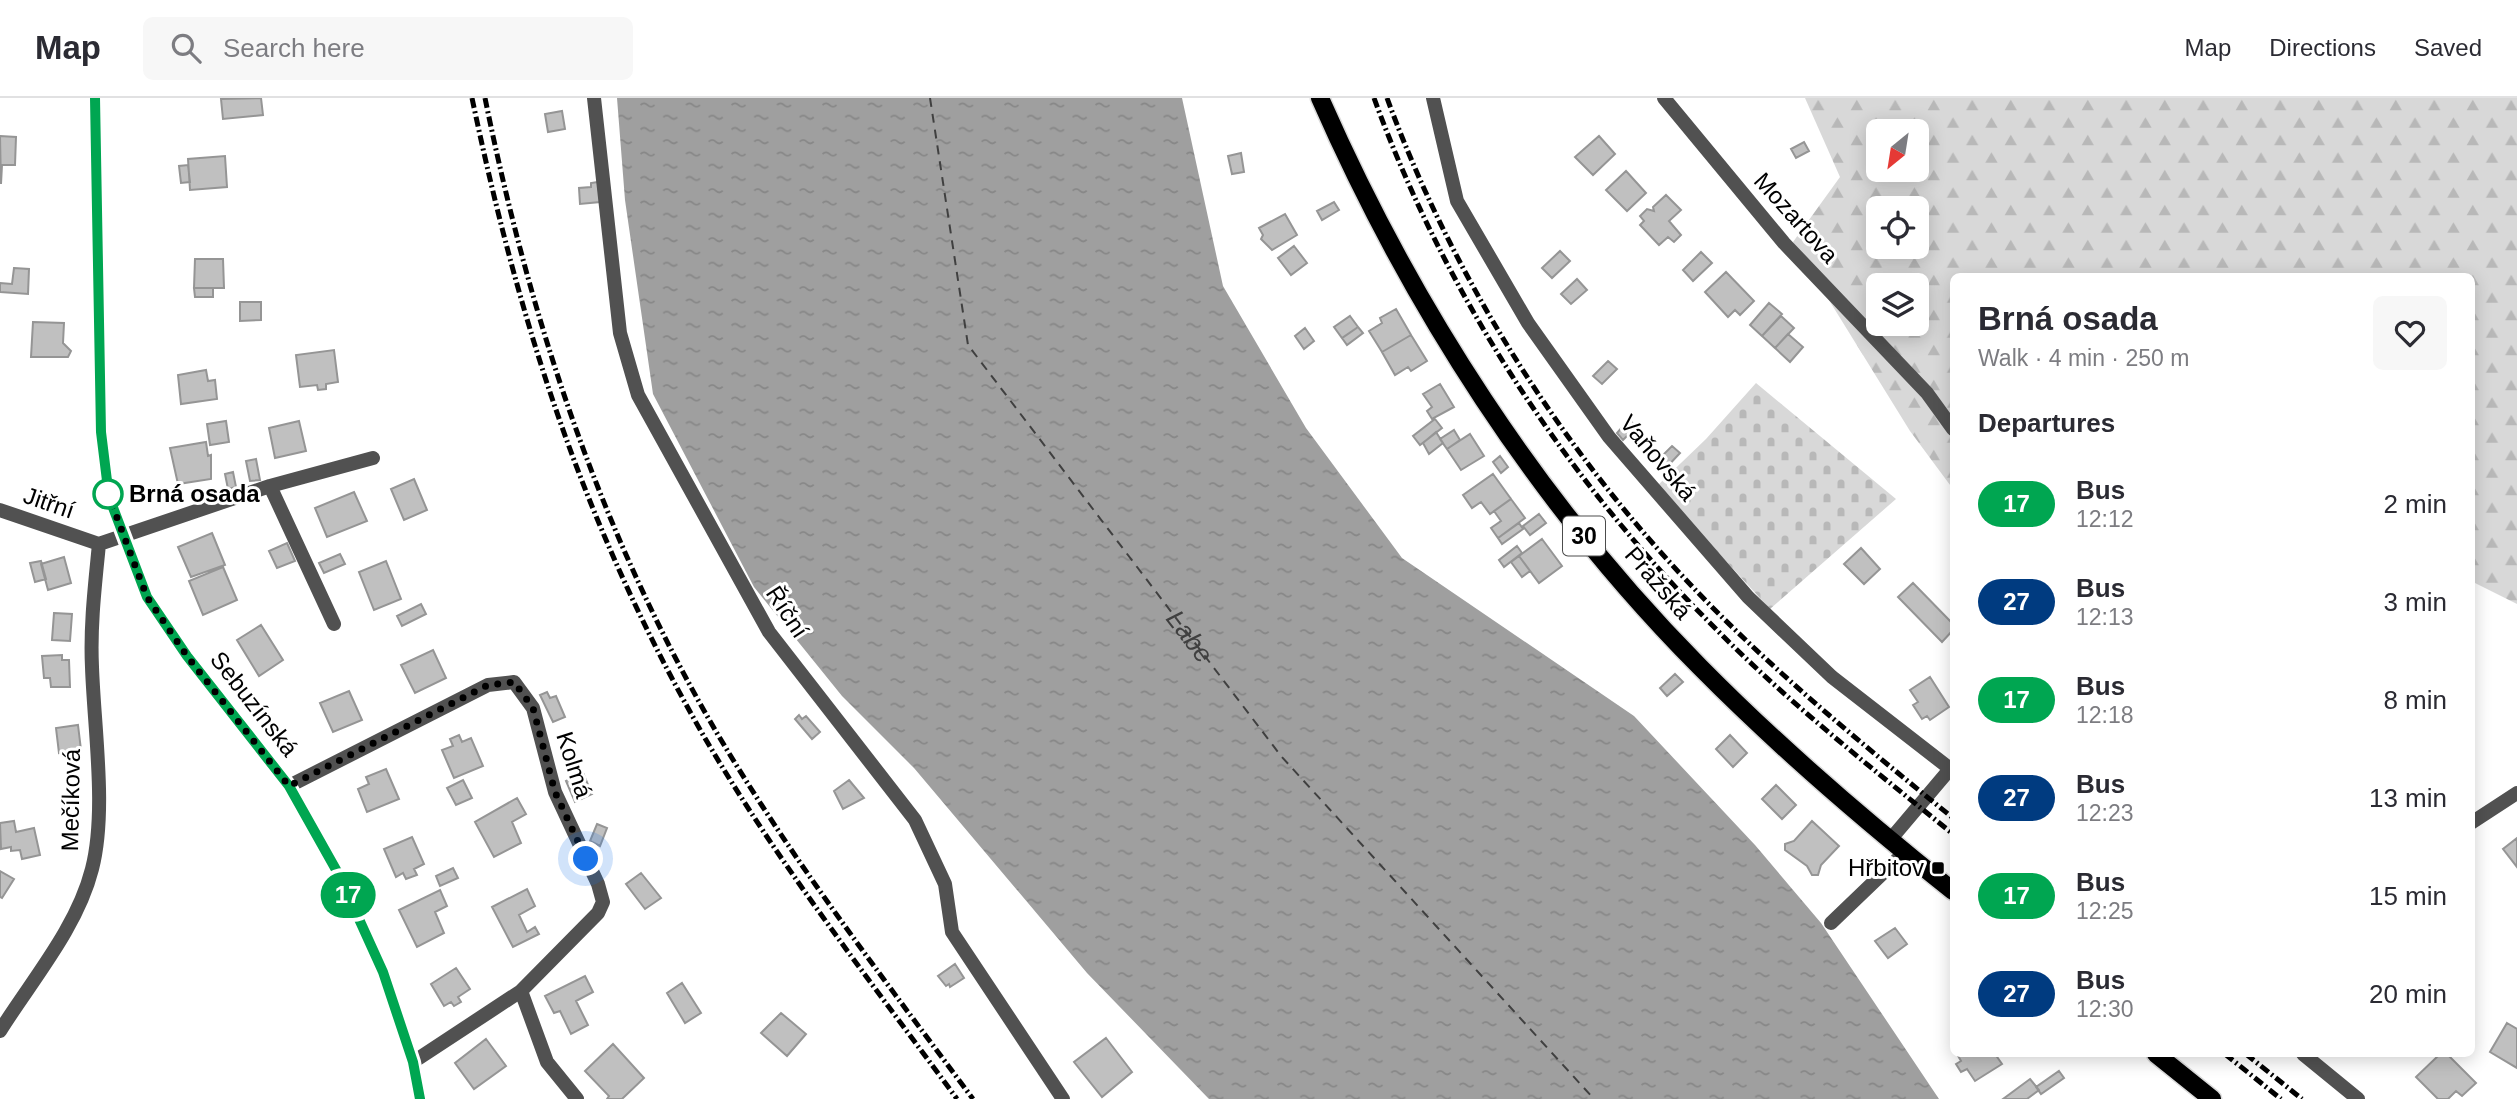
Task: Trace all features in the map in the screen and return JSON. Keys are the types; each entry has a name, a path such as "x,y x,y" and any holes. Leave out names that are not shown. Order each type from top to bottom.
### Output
{"main road":[{"name":"Sebuzínská","path":"95,98 101,432 109,497 147,597 187,656 289,786 339,875 383,972 413,1062 420,1099"},
{"name":"Pražská","path":"1320,98 1378,223 1429,312 1522,453 1581,531 1698,665 1815,776 1950,889"},
{"path":"2160,1057 2212,1099"}],"street":[{"name":"Říční","path":"594,98 620,333 638,395 769,632 915,820 944,884 952,932 1063,1099"},
{"name":"Vaňovská","path":"1433,98 1457,201 1528,323 1609,437 1748,597 1832,677 1950,768"},
{"name":"Mozartova","path":"1664,98 1784,243 1927,393 1950,425"},
{"path":"122,535 270,486 373,458"},
{"path":"270,486 334,625"},
{"name":"Jitřní","path":"0,510 99,544 122,535"},
{"name":"Mečíková","path":"0,1031 74,915 92,868 99,804 92,663 93,598 99,544"},
{"name":"Kolmá","path":"289,786 488,685 514,682 533,708 555,792 598,884 603,902 598,913 521,991 413,1062"},
{"path":"1890,840 1950,772"},
{"path":"2475,820 2517,793"},
{"path":"1831,923 1905,852"},
{"path":"521,991 547,1062 577,1099"},
{"path":"2307,1057 2358,1099"}],"green space":[{"path":"1805,98 2517,98 2517,604 2475,583 2475,273 1950,273 1950,485 1910,431 1793,242 1840,177"},
{"path":"1756,383 1896,499 1770,609 1657,486 1706,439"}],"water":[{"name":"Labe","path":"617,98 1182,98 1223,286 1306,428 1402,558 1634,716 1755,845 1821,923 1939,1099 1209,1099 1087,973 914,768 842,696 754,587 653,394 625,200"}],"building":[{"path":"261,98 263,115 223,119 221,99"},
{"path":"562,111 565,129 548,132 545,114"},
{"path":"0,136 16,137 15,165 2,165 1,184"},
{"path":"1599,136 1615,154 1593,175 1575,157"},
{"path":"1804,142 1809,151 1796,158 1791,149"},
{"path":"1241,153 1244,172 1232,174 1228,156"},
{"path":"225,156 227,187 190,190 188,159"},
{"path":"188,165 190,182 181,183 179,166"},
{"path":"1626,171 1646,193 1627,211 1606,190"},
{"path":"598,182 600,202 580,204 579,188 591,187 591,183"},
{"path":"1666,195 1681,210 1669,221 1681,235 1674,242 1668,237 1659,245 1640,225 1644,221 1640,216 1647,209 1654,211 1653,207"},
{"path":"1334,202 1339,210 1322,220 1317,211"},
{"path":"1285,214 1297,235 1272,250 1261,239 1263,235 1259,228"},
{"path":"1294,246 1307,263 1291,275 1278,258"},
{"path":"1560,251 1570,261 1552,278 1542,268"},
{"path":"1701,252 1712,263 1693,281 1683,270"},
{"path":"195,259 223,259 224,288 194,288"},
{"path":"14,268 29,269 28,294 0,292 0,283 12,284"},
{"path":"1726,272 1754,301 1740,315 1735,310 1728,317 1705,292"},
{"path":"1577,279 1587,290 1571,304 1561,294"},
{"path":"194,288 213,288 213,297 195,297"},
{"path":"240,302 261,302 261,320 240,321"},
{"path":"1769,303 1782,314 1762,336 1750,325"},
{"path":"1396,309 1411,335 1382,352 1369,331 1382,323 1380,318"},
{"path":"1350,316 1358,327 1342,338 1334,327"},
{"path":"1781,316 1794,328 1775,348 1762,336"},
{"path":"33,322 64,323 63,343 71,351 68,357 31,357"},
{"path":"1358,327 1363,333 1347,345 1342,338"},
{"path":"1305,328 1314,341 1304,349 1295,336"},
{"path":"1788,334 1803,347 1790,362 1775,348"},
{"path":"1411,335 1427,361 1411,371 1408,367 1395,375 1382,352"},
{"path":"334,350 338,382 326,384 326,389 318,390 317,385 300,387 296,355"},
{"path":"1608,361 1617,369 1602,384 1593,376"},
{"path":"206,370 208,381 215,380 217,399 181,404 178,375"},
{"path":"1440,384 1454,407 1432,419 1427,411 1432,407 1423,394"},
{"path":"1435,419 1442,428 1420,445 1413,436"},
{"path":"1629,419 1636,427 1623,440 1617,433"},
{"path":"226,421 229,442 210,445 207,424"},
{"path":"299,421 306,451 275,458 269,428"},
{"path":"1454,430 1460,440 1447,449 1440,439"},
{"path":"1436,432 1443,443 1429,454 1423,443"},
{"path":"1470,434 1484,456 1461,470 1447,449"},
{"path":"206,442 208,456 211,455 211,479 178,484 170,448"},
{"path":"1672,446 1680,453 1665,469 1657,461"},
{"path":"1500,456 1508,467 1501,473 1493,462"},
{"path":"256,459 260,480 250,481 246,461"},
{"path":"233,472 236,487 228,489 225,474"},
{"path":"1493,474 1511,499 1490,514 1481,502 1472,508 1463,495"},
{"path":"414,479 427,510 404,520 391,489"},
{"path":"354,492 367,521 327,537 315,508"},
{"path":"1511,499 1525,518 1498,538 1491,528 1501,521 1494,511"},
{"path":"1539,514 1546,523 1530,535 1523,526"},
{"path":"1519,523 1523,529 1502,544 1498,538"},
{"path":"212,533 225,565 191,577 178,547"},
{"path":"1542,539 1562,566 1539,583 1519,556"},
{"path":"287,543 295,561 277,568 269,551"},
{"path":"1517,546 1522,553 1504,567 1499,560"},
{"path":"1861,548 1880,569 1864,584 1844,564"},
{"path":"340,554 345,564 324,573 319,563"},
{"path":"1519,556 1530,571 1522,577 1511,562"},
{"path":"64,557 71,583 48,590 41,564"},
{"path":"41,561 46,579 35,582 30,563"},
{"path":"386,561 401,599 374,610 359,572"},
{"path":"223,567 237,600 203,615 189,581"},
{"path":"1913,583 1950,621 1950,633 1942,642 1898,597"},
{"path":"421,604 426,614 402,626 397,616"},
{"path":"54,613 72,614 70,641 52,640"},
{"path":"261,625 283,660 259,676 237,640"},
{"path":"433,650 446,678 415,693 401,665"},
{"path":"62,655 62,660 69,660 70,687 51,687 50,678 44,678 42,656"},
{"path":"1675,674 1683,682 1667,696 1660,688"},
{"path":"1930,677 1949,707 1930,720 1927,716 1922,719 1913,705 1918,702 1910,690"},
{"path":"349,691 362,720 333,732 320,703"},
{"path":"547,692 550,698 556,696 565,717 553,722 540,695"},
{"path":"799,715 802,719 806,716 820,732 812,739 795,719"},
{"path":"78,725 81,750 59,753 56,728"},
{"path":"459,735 462,742 471,738 483,766 454,778 442,750 453,746 450,739"},
{"path":"1730,735 1747,753 1733,767 1716,749"},
{"path":"386,769 399,799 367,812 358,789 369,784 366,777"},
{"path":"583,773 592,794 575,802 566,781"},
{"path":"463,780 472,798 456,805 447,788"},
{"path":"849,780 864,798 843,809 834,791"},
{"path":"1776,785 1796,805 1782,819 1762,799"},
{"path":"517,798 526,814 512,822 521,843 494,857 475,822"},
{"path":"14,821 16,832 34,828 40,855 22,859 20,850 11,851 11,847 1,849 0,823"},
{"path":"1812,821 1839,846 1821,865 1818,875 1812,875 1807,866 1785,850 1785,844 1794,841"},
{"path":"597,824 607,828 600,846 590,841"},
{"path":"412,837 424,864 414,869 417,875 406,879 403,873 396,877 384,849"},
{"path":"2517,838 2517,867 2503,849"},
{"path":"453,868 458,878 440,886 436,876"},
{"path":"0,871 14,879 2,898 0,897"},
{"path":"641,873 661,898 645,909 626,884"},
{"path":"527,889 535,906 519,915 527,932 535,927 539,934 513,947 492,907"},
{"path":"440,890 447,906 435,912 444,933 417,947 399,910"},
{"path":"1895,928 1907,944 1888,958 1875,941"},
{"path":"955,964 964,978 950,987 949,984 946,986 938,976"},
{"path":"456,968 470,989 458,997 461,1002 454,1006 451,1002 444,1006 431,984"},
{"path":"585,976 593,992 576,1001 588,1025 571,1034 560,1011 554,1013 545,996"},
{"path":"682,983 701,1013 685,1023 667,993"},
{"path":"781,1013 806,1034 787,1056 761,1033"},
{"path":"2507,1023 2517,1029 2517,1068 2490,1052"},
{"path":"1106,1038 1132,1072 1102,1097 1074,1062"},
{"path":"486,1039 506,1066 474,1089 455,1063"},
{"path":"613,1044 644,1078 622,1099 607,1099 609,1096 585,1071"},
{"path":"1959,1057 1997,1057 2002,1064 1975,1081 1967,1069 1961,1072 1956,1064 1961,1061"},
{"path":"2437,1057 2450,1057 2476,1083 2462,1096 2456,1091 2448,1099 2438,1099 2416,1077"},
{"path":"2059,1071 2064,1078 2041,1094 2036,1087"},
{"path":"2030,1079 2039,1090 2027,1099 2003,1099"}],"ferry route":[{"path":"930,98 968,345 1281,756 1594,1099"}],"railway":[{"path":"472,98 512,265 561,424 590,502 660,656 702,733 761,827 824,919 957,1099"},
{"path":"485,98 503,180 547,343 603,501 673,654 714,728 774,824 838,917 973,1099"},
{"path":"1374,98 1403,170 1473,311 1513,378 1605,506 1709,622 1767,678 1950,832"},
{"path":"1387,98 1415,169 1484,307 1568,437 1615,498 1665,557 1745,639 1832,718 1950,816"},
{"path":"2229,1057 2281,1099"},
{"path":"2250,1057 2302,1099"}],"bus line":[{"name":"17","path":"95,98 101,432 109,497 147,597 187,656 289,786 339,875 383,972 413,1062 420,1099"}],"place":[{"name":"Brná osada","path":"108,494"},
{"name":"Hřbitov","path":"1938,868"}],"route":[{"path":"108,494 147,597 187,656 289,786 488,685 514,682 533,708 555,792 586,859"}]}
